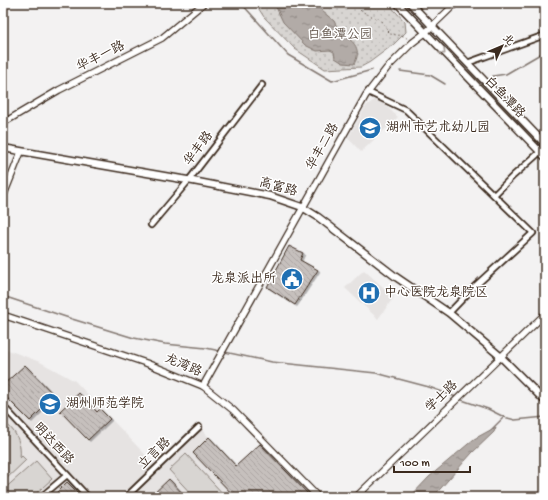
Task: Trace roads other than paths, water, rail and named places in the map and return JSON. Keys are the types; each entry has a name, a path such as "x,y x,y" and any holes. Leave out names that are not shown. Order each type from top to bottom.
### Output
{"main road":[{"name":"白鱼潭路","path":"397,3 543,154"},
{"name":"白鱼潭路","path":"410,3 545,144"},
{"name":"高富路","path":"3,148 189,180 270,196 302,207 318,217 396,277 449,313 500,356 545,401"}],"street":[{"name":"华丰一路","path":"3,123 59,90 162,38 204,3"},
{"name":"华丰二路","path":"203,386 302,207 368,92 387,68 456,3"},
{"path":"467,63 545,36"},
{"name":"华丰路","path":"151,225 189,180 262,84"},
{"path":"368,92 406,110 533,233 473,288 449,313"},
{"path":"3,198 21,152"},
{"path":"494,195 543,154"},
{"name":"学士路","path":"356,497 545,314"},
{"name":"龙湾路","path":"3,315 146,363 203,386 233,410 318,497"},
{"name":"明达西路","path":"3,406 88,497"},
{"name":"立言路","path":"126,497 199,427"},
{"path":"41,497 67,475"}],"water":[{"path":"269,3 318,3 322,11 334,21 341,35 346,37 356,46 357,55 354,64 343,63 335,58 334,52 330,50 317,51 305,45 283,22 276,7"},
{"path":"496,427 494,432 472,453 433,497 410,497 429,477 474,439"}],"waterway":[{"path":"241,3 288,55 332,81 372,70"},
{"path":"493,76 506,74 542,53 545,53"},
{"path":"400,71 430,75 445,84"},
{"path":"3,296 134,338 165,344 206,348 272,362 376,373 429,387 456,397"},
{"path":"459,399 515,420 545,417"},
{"path":"491,430 504,417"}],"place":[{"name":"湖州市艺术幼儿园","path":"370,128"},
{"name":"龙泉派出所","path":"292,279"},
{"name":"中心医院龙泉院区","path":"369,293"},
{"name":"湖州师范学院","path":"50,404"}],"park label":[{"name":"白鱼潭公园","path":"340,35"}]}
